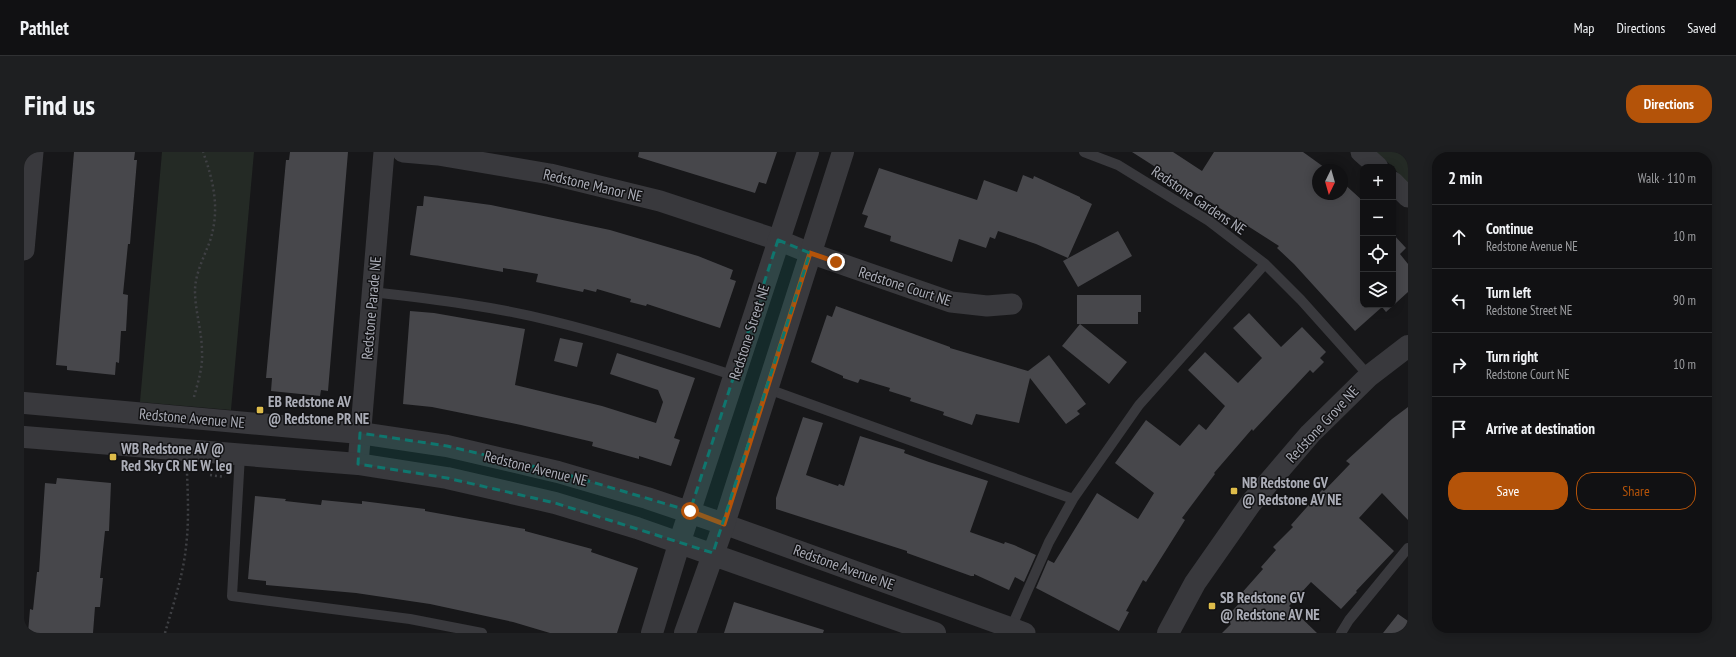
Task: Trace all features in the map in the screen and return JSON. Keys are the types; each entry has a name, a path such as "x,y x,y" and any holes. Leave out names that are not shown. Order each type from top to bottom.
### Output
{"street":[{"path":"24,250 33,152"},
{"name":"Redstone Parade NE","path":"358,464 384,152"},
{"name":"Redstone Manor NE","path":"403,152 438,155 550,174 660,201 778,240"},
{"name":"Redstone Street NE","path":"652,633 690,511 808,152"},
{"path":"685,633 724,524 843,152"},
{"path":"1361,152 1375,164"},
{"path":"1396,185 1408,197"},
{"name":"Redstone Court NE","path":"778,240 810,253 951,302 987,306 1012,304"},
{"name":"Redstone Grove NE","path":"1168,633 1196,583 1251,503 1310,434 1369,376 1408,346"},
{"name":"Redstone Avenue NE","path":"24,403 360,433 447,446 558,472 690,511 1018,630"},
{"name":"Redstone Avenue NE","path":"24,437 358,464 447,478 555,503 680,542 935,633"}],"lane":[{"name":"Redstone Gardens NE","path":"1084,152 1118,165 1209,221 1265,264 1301,300 1369,376"},
{"path":"1018,630 1049,542 1073,499 1139,405 1265,264"},
{"path":"372,292 458,303 551,320 645,346 735,376"},
{"path":"768,389 1073,499"},
{"path":"240,455 232,596 410,619 482,633"},
{"path":"1341,633 1349,620 1408,548"}],"path":[{"path":"194,397 202,363 202,350 195,289 198,272 214,224 216,210 215,192 203,152"},
{"path":"164,633 180,580 186,548 188,508 187,473"}],"highlighted area":[{"path":"778,240 810,253 713,553 555,503 447,478 358,464 360,433 447,446 558,472 690,511"}],"shaded area":[{"path":"162,152 254,152 231,410 140,402"},
{"path":"1376,152 1408,152 1408,185 1396,171 1396,164 1390,164"}],"building":[{"path":"74,152 135,152 134,160 137,160 130,244 128,244 123,294 128,295 126,331 121,331 119,363 116,362 115,375 67,370 67,366 56,365"},
{"path":"290,152 348,152 328,391 321,390 320,396 271,391 272,378 266,378 286,160 289,160"},
{"path":"639,152 777,152 766,184 759,182 755,193 638,157"},
{"path":"1132,152 1173,152 1202,171 1214,152 1303,152 1320,164 1312,164 1312,200 1348,200 1348,187 1360,198 1360,308 1381,308 1355,331 1294,264 1277,248 1279,246"},
{"path":"879,168 977,200 984,180 1017,192 1023,175 1033,179 1034,176 1092,204 1068,258 1036,244 998,231 995,239 990,237 986,248 959,239 952,262 890,241 891,236 864,227 868,216 862,214"},
{"path":"424,196 491,205 610,230 698,256 733,270 730,279 736,281 720,328 647,304 646,306 630,302 631,299 597,289 596,292 584,289 583,292 536,282 538,274 503,268 503,272 410,255 417,206 423,206"},
{"path":"1118,231 1132,256 1078,287 1063,261"},
{"path":"1396,237 1406,248 1400,254 1408,264 1408,292 1396,303"},
{"path":"1077,295 1141,295 1141,312 1138,312 1138,324 1077,324"},
{"path":"836,306 950,348 1028,371 1049,355 1086,404 1077,411 1080,414 1066,424 1030,378 1019,423 976,414 972,425 943,415 944,412 910,401 911,398 889,391 890,388 860,379 858,383 843,378 843,376 811,362 827,315 832,317"},
{"path":"1383,308 1390,308 1386,312"},
{"path":"410,311 434,313 525,329 515,385 602,406 656,423 663,402 658,390 610,374 617,353 695,378 674,438 680,440 671,466 639,456 639,459 592,446 593,442 521,425 432,407 403,404"},
{"path":"1249,313 1281,347 1302,327 1326,352 1320,358 1324,362 1313,373 1310,370 1253,431 1252,429 1214,473 1215,474 1182,518 1185,520 1146,582 1143,580 1126,611 1129,612 1119,631 1036,588 1048,560 1054,563 1097,493 1138,519 1154,493 1115,463 1146,420 1180,446 1199,424 1206,430 1225,406 1188,370 1205,352 1238,383 1262,358 1233,328"},
{"path":"1080,324 1127,362 1109,384 1062,346"},
{"path":"560,338 583,343 577,367 554,361"},
{"path":"1408,407 1408,520 1382,493 1359,518 1394,551 1341,609 1311,582 1289,606 1317,633 1222,633 1231,624 1225,619 1244,598 1240,595 1263,569 1261,567 1276,550 1273,547 1293,527 1291,525 1322,490 1324,491 1350,464 1346,461 1392,419"},
{"path":"803,417 823,423 806,475 838,486 839,484 844,486 860,436 905,450 904,453 988,481 970,532 1004,544 1005,542 1014,545 1036,555 1024,582 1015,577 1009,590 974,574 974,576 971,576 907,553 907,551 776,509 776,498"},
{"path":"57,478 111,483 109,531 105,531 100,578 103,578 100,607 95,607 93,633 28,633 30,609 33,610 37,572 39,572 45,483 56,484"},
{"path":"255,496 286,499 285,501 321,505 322,500 362,504 362,501 425,509 425,511 525,529 525,531 592,549 591,552 638,568 617,633 550,633 513,622 430,604 356,593 266,585 266,581 248,579"},
{"path":"734,602 824,630 823,633 724,633"},
{"path":"1398,614 1408,621 1408,633 1383,633"}],"place":[{"name":"EB Redstone AV @ Redstone PR NE","path":"260,410"},
{"name":"WB Redstone AV @ Red Sky CR NE W. leg","path":"113,457"},
{"name":"NB Redstone GV @ Redstone AV NE","path":"1234,491"},
{"name":"SB Redstone GV @ Redstone AV NE","path":"1212,606"}],"route":[{"path":"690,511 724,524 810,253 836,262"}]}
